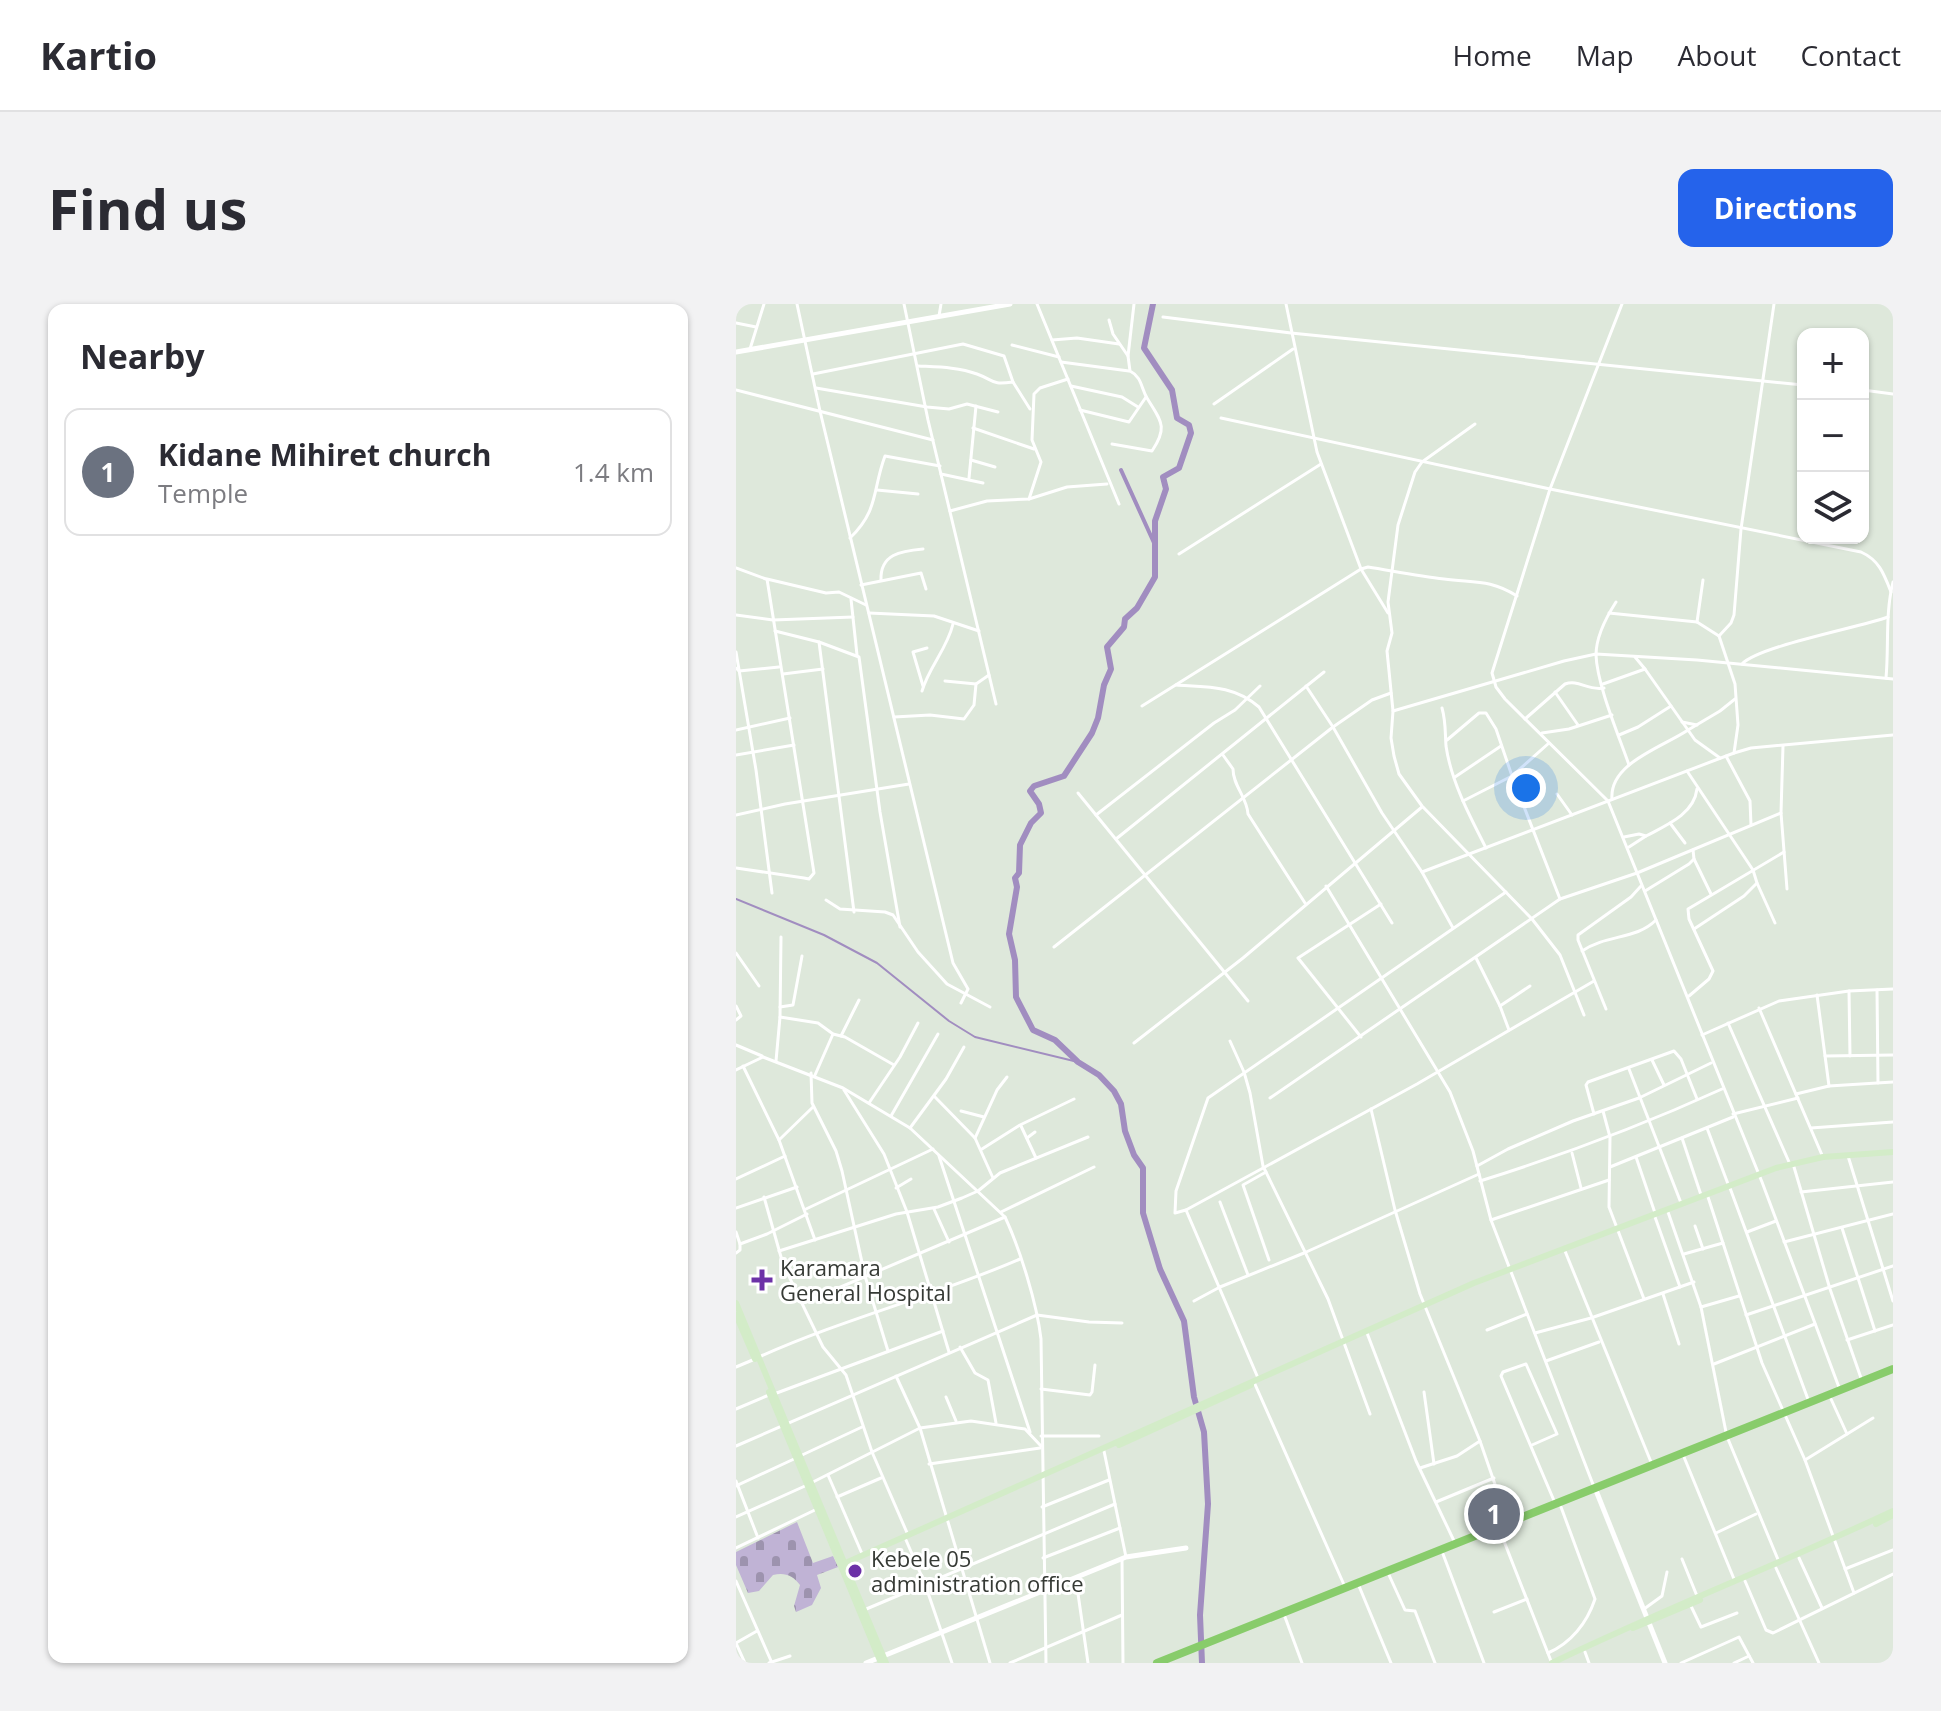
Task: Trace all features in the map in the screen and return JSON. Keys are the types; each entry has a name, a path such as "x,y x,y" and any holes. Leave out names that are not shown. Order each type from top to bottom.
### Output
{"highway":[{"path":"1786,1415 1809,1402 1893,1372"},
{"path":"1595,1490 1652,1464 1831,1399 1893,1372"},
{"path":"1209,1645 1345,1587 1389,1575 1443,1554 1727,1437"},
{"path":"1157,1663 1285,1617 1455,1543 1558,1505"},
{"path":"1171,1663 1185,1654"}],"main road":[{"path":"1655,1215 1729,1186 1823,1157 1893,1153"},
{"path":"1792,1166 1848,1156"},
{"path":"843,1566 1424,1306 1704,1196"},
{"path":"1510,1270 1617,1229"},
{"path":"736,1303 740,1323"},
{"path":"1342,1342 1424,1306"},
{"path":"736,1315 757,1358 882,1660"},
{"path":"1044,1476 1175,1417"},
{"path":"809,1484 817,1509 864,1610 882,1660"},
{"path":"1552,1663 1697,1597 1799,1558 1893,1513"},
{"path":"843,1566 907,1538"},
{"path":"1562,1663 1648,1619 1745,1581 1834,1541"}],"street":[{"path":"797,304 861,585 953,963 963,978 967,994 961,1003"},
{"path":"904,304 996,704"},
{"path":"939,316 941,304"},
{"path":"736,352 1010,304"},
{"path":"1037,304 1119,504"},
{"path":"1130,371 1128,356 1134,304"},
{"path":"1286,304 1321,464 1361,569 1390,616"},
{"path":"1622,304 1550,489 1492,673 1505,699 1610,800 1840,1390"},
{"path":"1719,636 1734,615 1741,529 1774,304"},
{"path":"750,349 764,305"},
{"path":"1163,317 1797,384"},
{"path":"1109,320 1128,356"},
{"path":"736,323 756,327"},
{"path":"1052,340 1077,338 1119,344"},
{"path":"813,374 963,344 998,353 1007,363 1013,382 1031,411"},
{"path":"1012,345 1060,360 1130,371 1139,378 1161,419 1161,434 1155,448 1149,452 1112,444"},
{"path":"1214,404 1294,349"},
{"path":"918,366 977,374 993,384 1013,382"},
{"path":"1029,499 1041,462 1034,449 1031,411 1034,394 1040,388 1068,379"},
{"path":"1071,386 1122,397 1138,407"},
{"path":"816,388 927,407 949,409 967,404 998,412"},
{"path":"736,390 933,440"},
{"path":"1869,391 1893,394"},
{"path":"1080,410 1129,422 1146,396"},
{"path":"969,478 976,406"},
{"path":"1221,418 1861,552 1871,556 1882,569 1891,592"},
{"path":"1475,424 1422,462 1415,472 1398,525 1388,602 1392,633 1387,651 1394,756 1399,774 1422,806 1532,919 1560,955 1584,1015"},
{"path":"973,428 1034,449"},
{"path":"850,538 867,522 883,458 887,455 940,466"},
{"path":"971,460 995,467"},
{"path":"1179,554 1321,464"},
{"path":"941,474 983,483"},
{"path":"950,511 987,501 1029,499 1067,487 1109,484"},
{"path":"877,490 918,494"},
{"path":"881,580 884,561 897,554 923,549"},
{"path":"1142,706 1361,569 1368,567 1488,582 1517,596"},
{"path":"736,568 826,593 839,592 866,605"},
{"path":"861,585 921,573 926,589"},
{"path":"736,868 809,879 814,873 767,579"},
{"path":"1697,622 1703,580"},
{"path":"1886,678 1886,609 1893,582"},
{"path":"851,599 900,927"},
{"path":"1616,602 1609,613 1596,654 1603,686 1629,765"},
{"path":"868,613 934,616 979,631"},
{"path":"1609,613 1697,622 1708,626 1719,636 1729,663 1736,698 1738,725 1734,753"},
{"path":"736,615 773,620 853,617"},
{"path":"1742,664 1748,658 1769,650 1888,617"},
{"path":"927,648 913,652 922,689 927,675 946,646 953,624"},
{"path":"775,631 857,655"},
{"path":"819,642 854,912"},
{"path":"736,652 772,893"},
{"path":"1393,711 1596,654 1893,679"},
{"path":"1635,656 1695,740 1720,758"},
{"path":"737,669 779,667"},
{"path":"783,674 823,669"},
{"path":"1525,719 1571,682 1580,683 1588,689 1645,669"},
{"path":"1116,839 1324,672"},
{"path":"945,681 976,684 989,675"},
{"path":"893,717 930,715 964,719 974,705 976,684"},
{"path":"1176,685 1222,688 1248,698 1267,718 1392,923"},
{"path":"1096,815 1260,686"},
{"path":"1306,686 1382,813 1422,872 1453,928"},
{"path":"1555,692 1579,726"},
{"path":"1054,947 1333,727 1372,700 1391,693"},
{"path":"1610,800 1613,784 1629,765 1736,698"},
{"path":"1619,735 1671,706"},
{"path":"1442,708 1455,777 1486,848"},
{"path":"1447,740 1483,711 1496,729 1560,899"},
{"path":"1540,733 1579,726 1612,715"},
{"path":"736,730 790,718"},
{"path":"1682,722 1697,725"},
{"path":"1422,872 1751,748 1893,735"},
{"path":"1463,801 1512,776 1549,743"},
{"path":"736,755 794,745"},
{"path":"1455,777 1501,746"},
{"path":"1783,746 1781,813 1787,889"},
{"path":"1222,755 1233,769 1233,779 1244,797 1248,814 1305,903"},
{"path":"1726,756 1750,801 1750,826"},
{"path":"1687,771 1753,870 1775,923"},
{"path":"736,815 910,784"},
{"path":"1628,848 1693,805 1698,787"},
{"path":"1078,793 1248,1001"},
{"path":"1557,794 1572,815"},
{"path":"1134,1043 1223,973 1422,806"},
{"path":"1270,1098 1560,899 1637,873 1781,813"},
{"path":"1670,823 1685,843"},
{"path":"1624,837 1646,836"},
{"path":"1693,850 1694,859 1711,894"},
{"path":"1688,996 1709,979 1713,971 1688,909 1784,852"},
{"path":"1645,891 1694,859"},
{"path":"1694,929 1744,896 1757,883"},
{"path":"1606,1009 1578,940 1580,931 1631,897 1642,884"},
{"path":"1326,886 1450,1092 1466,1129 1491,1220 1664,1663"},
{"path":"1506,892 1208,1098 1176,1191 1175,1213 1186,1210 1371,1110 1594,981"},
{"path":"826,900 840,909 893,915 947,984 990,1007"},
{"path":"1361,1037 1298,958 1381,904"},
{"path":"1582,951 1603,939 1642,931 1656,920"},
{"path":"776,1061 781,937"},
{"path":"736,953 759,986"},
{"path":"780,1007 793,1005 802,956"},
{"path":"1476,958 1509,1030"},
{"path":"1500,1006 1530,986"},
{"path":"1702,1035 1779,1001 1849,991 1893,989"},
{"path":"1877,990 1878,1083"},
{"path":"1849,991 1850,1056"},
{"path":"1817,995 1829,1086"},
{"path":"841,1036 859,1000"},
{"path":"736,1006 741,1012 736,1020"},
{"path":"1759,1008 1823,1157"},
{"path":"780,1017 818,1023 894,1065"},
{"path":"869,1103 918,1023"},
{"path":"1728,1023 1792,1166 1862,1381"},
{"path":"833,1034 809,1081 813,1107 836,1151 865,1276 888,1351"},
{"path":"891,1116 938,1034"},
{"path":"1230,1041 1244,1072 1263,1166 1328,1299 1370,1414"},
{"path":"736,1045 843,1088 910,1128 1005,1217 1037,1315 1041,1339 1046,1663"},
{"path":"910,1128 964,1047"},
{"path":"1594,1114 1586,1083 1674,1051 1678,1053 1697,1100"},
{"path":"1825,1056 1893,1055"},
{"path":"736,1070 763,1057"},
{"path":"1652,1060 1664,1086"},
{"path":"1477,1166 1508,1149 1639,1098 1712,1062"},
{"path":"743,1066 779,1140 815,1240"},
{"path":"1629,1069 1681,1203"},
{"path":"975,1138 997,1090 1007,1077"},
{"path":"1610,1167 1764,1105 1829,1086 1893,1082"},
{"path":"843,1088 884,1154 907,1212 949,1352"},
{"path":"1480,1181 1571,1152 1722,1089"},
{"path":"934,1096 975,1138 993,1178"},
{"path":"982,1149 1020,1125 1074,1099"},
{"path":"779,1140 813,1107"},
{"path":"1371,1110 1395,1210 1424,1306 1480,1441 1508,1522"},
{"path":"961,1111 984,1117"},
{"path":"1603,1111 1610,1137 1609,1207 1644,1299"},
{"path":"1811,1128 1893,1122"},
{"path":"1020,1125 1036,1158"},
{"path":"1707,1128 1787,1336 1809,1402"},
{"path":"1027,1138 1035,1132"},
{"path":"779,1251 954,1201 978,1191 993,1178 1088,1137"},
{"path":"1682,1138 1723,1243 1771,1389 1805,1460 1854,1593"},
{"path":"740,1244 775,1230 845,1189 933,1149"},
{"path":"937,1152 1030,1432 1041,1447"},
{"path":"1571,1152 1581,1188"},
{"path":"736,1179 785,1156"},
{"path":"1848,1156 1893,1301"},
{"path":"1636,1157 1680,1287"},
{"path":"1001,1212 1094,1167"},
{"path":"1266,1172 1243,1185 1269,1260"},
{"path":"1194,1301 1479,1174"},
{"path":"896,1188 911,1179"},
{"path":"1491,1220 1610,1179"},
{"path":"1801,1192 1893,1182"},
{"path":"736,1208 797,1186"},
{"path":"764,1197 783,1264 827,1353 842,1367 853,1394 952,1663"},
{"path":"1220,1202 1248,1275"},
{"path":"933,1208 949,1242"},
{"path":"1186,1210 1220,1287 1255,1381 1345,1587"},
{"path":"1668,1212 1701,1307 1727,1437 1819,1663"},
{"path":"1784,1242 1893,1215"},
{"path":"803,1303 1005,1217"},
{"path":"1747,1232 1776,1221"},
{"path":"1695,1226 1703,1249"},
{"path":"1842,1228 1875,1331"},
{"path":"736,1232 740,1244 740,1250 736,1253"},
{"path":"1684,1254 1723,1243"},
{"path":"1565,1251 1652,1464"},
{"path":"736,1366 802,1338 1020,1259"},
{"path":"1746,1315 1893,1266"},
{"path":"1535,1333 1591,1318 1694,1282"},
{"path":"1662,1293 1679,1344"},
{"path":"1701,1307 1739,1296"},
{"path":"1487,1330 1527,1314"},
{"path":"736,1446 1037,1315 1122,1323"},
{"path":"1713,1365 1815,1324"},
{"path":"1847,1340 1893,1325"},
{"path":"736,1409 944,1331"},
{"path":"1367,1333 1420,1468 1455,1543"},
{"path":"1546,1361 1600,1341"},
{"path":"960,1347 975,1373 988,1380 997,1424"},
{"path":"1532,1445 1557,1434 1526,1364 1503,1372 1501,1376 1558,1505 1595,1599 1579,1629 1565,1645 1548,1653"},
{"path":"1041,1389 1090,1395 1095,1365"},
{"path":"896,1376 920,1428 990,1663"},
{"path":"1424,1392 1434,1464"},
{"path":"946,1397 956,1421"},
{"path":"1831,1399 1847,1434"},
{"path":"1805,1460 1873,1418"},
{"path":"736,1517 920,1428 956,1421 997,1424 1030,1432"},
{"path":"758,1538 737,1484 863,1426"},
{"path":"1041,1436 1099,1436"},
{"path":"1420,1468 1457,1456 1480,1441"},
{"path":"929,1464 1041,1447"},
{"path":"1104,1451 1124,1558 1123,1663"},
{"path":"1684,1457 1735,1581"},
{"path":"828,1474 863,1556"},
{"path":"837,1497 883,1477"},
{"path":"1436,1502 1494,1478"},
{"path":"1042,1507 1110,1479"},
{"path":"864,1610 1115,1504"},
{"path":"736,1548 817,1509"},
{"path":"1716,1533 1757,1513"},
{"path":"1043,1558 1120,1528"},
{"path":"1500,1531 1552,1663"},
{"path":"866,1663 882,1660 941,1631 1124,1558 1186,1548"},
{"path":"1845,1569 1893,1550"},
{"path":"1443,1554 1484,1663"},
{"path":"1799,1558 1822,1608"},
{"path":"1682,1559 1697,1597"},
{"path":"1644,1609 1662,1596 1667,1572"},
{"path":"1745,1581 1768,1632 1773,1633 1893,1574"},
{"path":"1389,1575 1405,1610 1415,1611 1435,1663"},
{"path":"1075,1577 1088,1663"},
{"path":"736,1581 771,1663 790,1656"},
{"path":"1359,1584 1391,1663"},
{"path":"1494,1612 1527,1599"},
{"path":"1690,1604 1701,1627 1737,1613"},
{"path":"1010,1663 1122,1615"},
{"path":"1285,1617 1302,1663"},
{"path":"745,1663 736,1643 758,1631"},
{"path":"1681,1663 1739,1637 1753,1663"},
{"path":"1585,1652 1589,1663"},
{"path":"1734,1663 1750,1656"}],"green space":[{"path":"797,1522 813,1563 833,1556 838,1567 817,1575 821,1588 812,1605 796,1612 794,1606 800,1585 794,1579 788,1575 773,1575 759,1591 748,1593 736,1565 736,1552"}],"waterway":[{"path":"1153,304 1144,348 1172,390 1177,418 1189,425 1191,433 1179,468 1163,477 1166,489 1155,521 1155,577 1137,608 1125,619 1124,627 1107,647 1111,669 1092,733 1064,776 1034,786 1030,791 1041,813 1031,823 1020,845 1019,873 1015,878 1017,887 1009,934 1015,960 1016,997 1033,1030 1055,1040 1078,1062 1099,1075 1121,1104 1125,1131 1134,1155 1143,1168 1143,1213 1160,1269 1184,1321 1194,1397 1204,1432 1208,1504 1200,1615 1202,1663"},
{"path":"1121,470 1155,545"},
{"path":"736,899 824,935 877,963 949,1021 975,1037 1078,1062"}],"place":[{"name":"Karamara General Hospital","path":"762,1280"},
{"name":"Kidane Mihiret church","path":"1494,1514"},
{"name":"Kebele 05 administration office","path":"855,1571"}]}
